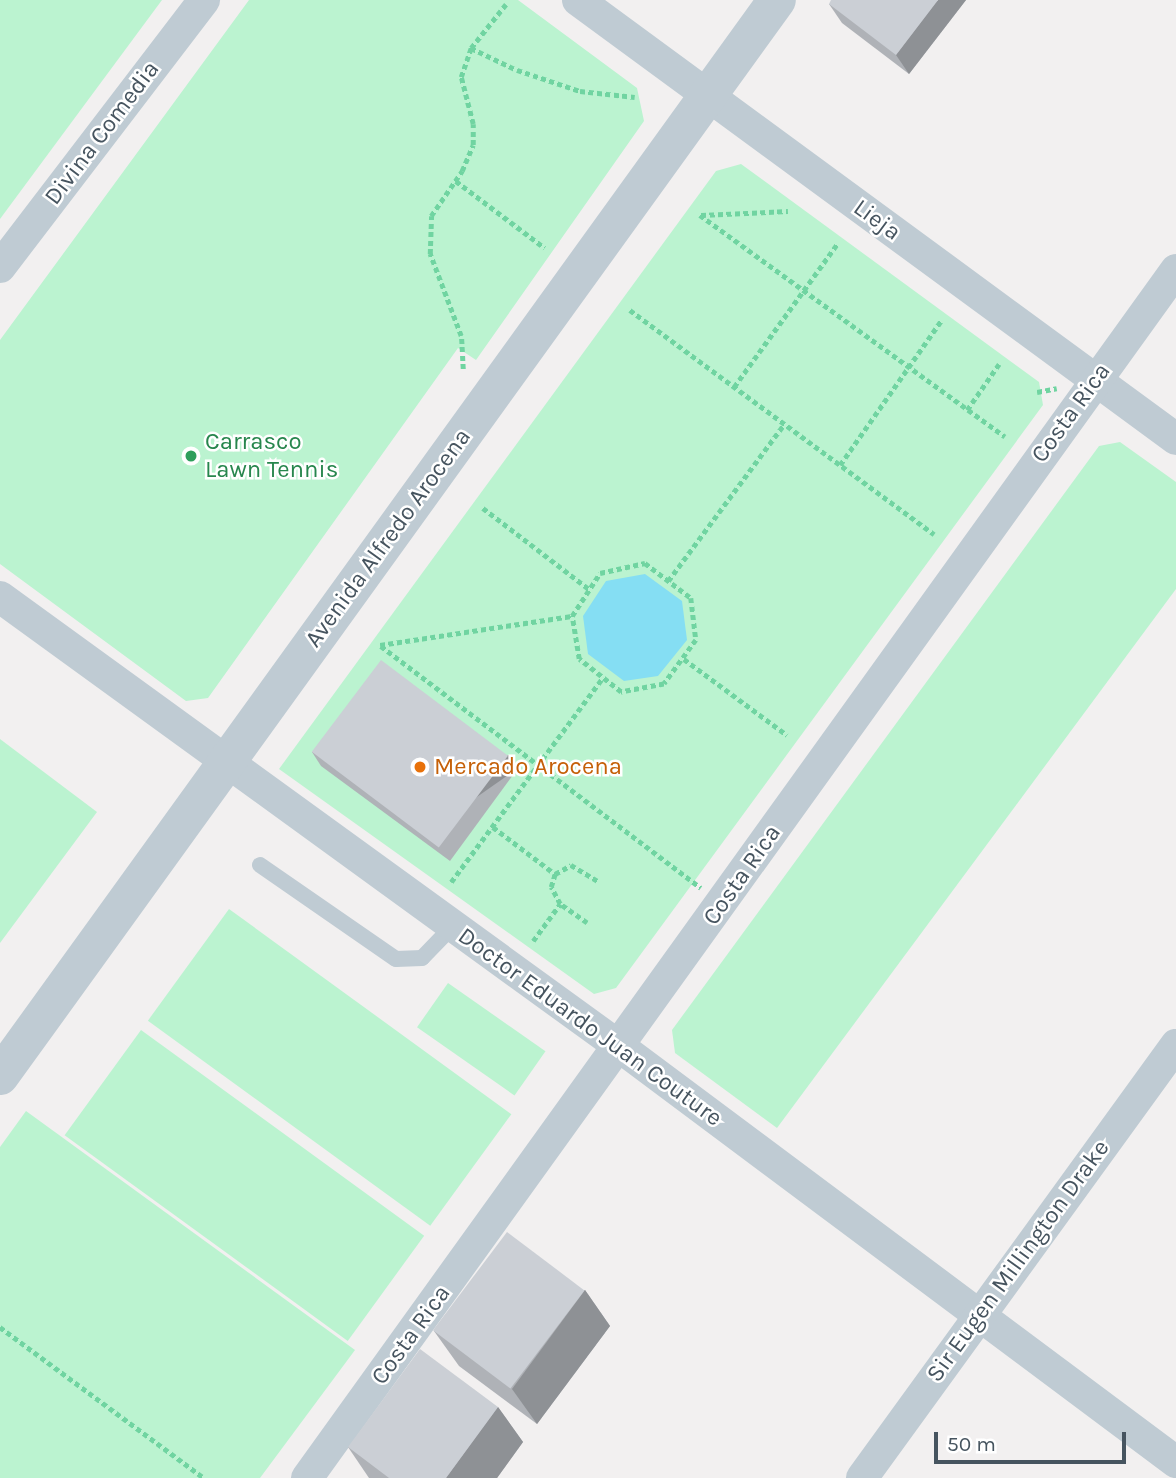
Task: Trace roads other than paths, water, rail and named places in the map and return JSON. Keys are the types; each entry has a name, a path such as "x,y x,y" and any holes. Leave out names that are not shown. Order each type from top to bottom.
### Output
{"street":[{"name":"Divina Comedia","path":"0,267 204,0"},
{"name":"Lieja","path":"578,0 1093,381 1176,439"},
{"name":"Avenida Alfredo Arocena","path":"0,1076 777,0"},
{"name":"Costa Rica","path":"307,1478 620,1046 1093,381 1176,270"},
{"name":"Doctor Eduardo Juan Couture","path":"0,597 620,1046 977,1316 1033,1353 1176,1462"},
{"name":"Sir Eugen Millington Drake","path":"862,1478 1176,1045"}],"lane":[{"path":"260,865 396,959 422,958 453,926"}],"water":[{"path":"645,574 682,601 687,640 658,676 624,681 588,654 583,616 606,581"}],"place":[{"name":"Carrasco Lawn Tennis","path":"191,456"},
{"name":"Mercado Arocena","path":"420,767"}]}
